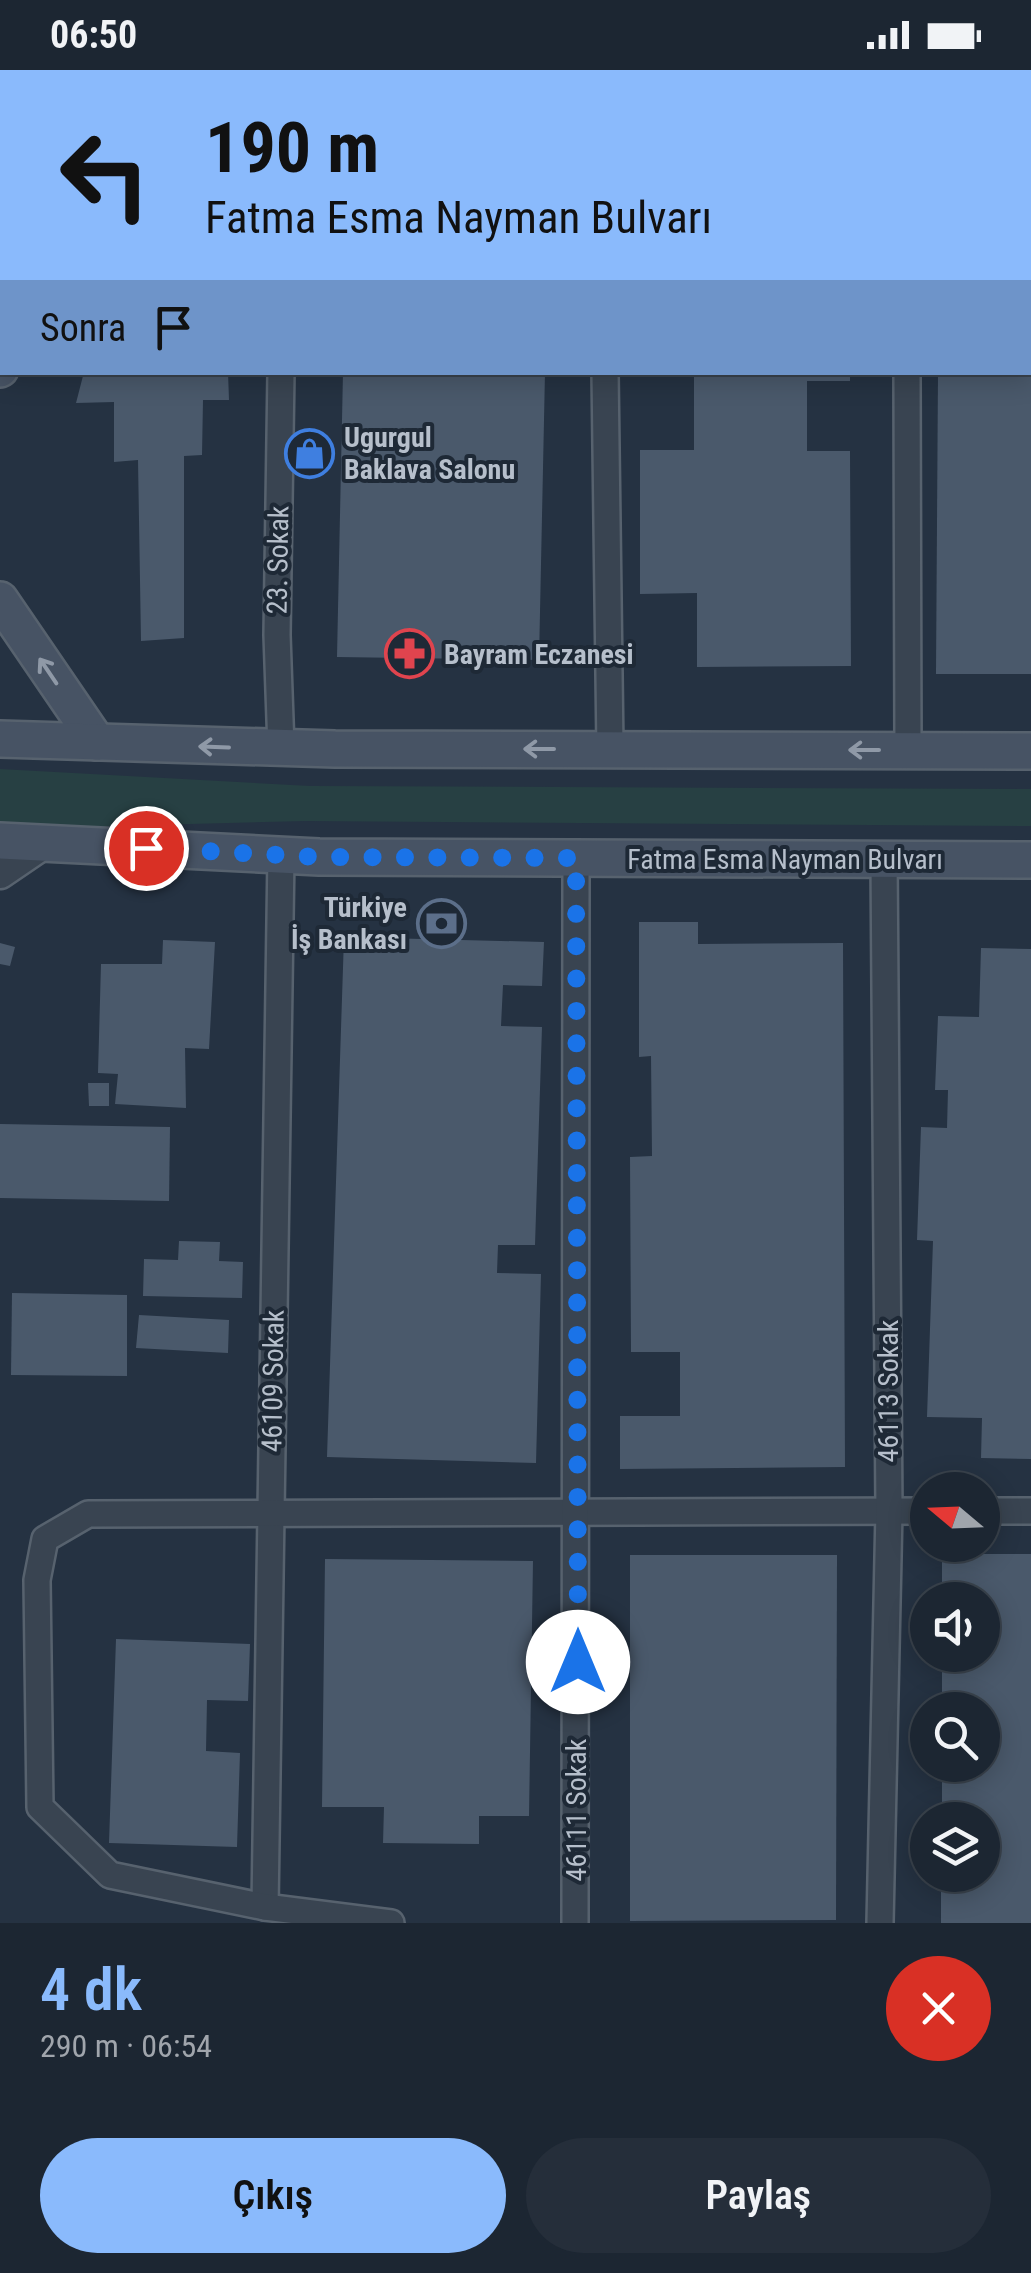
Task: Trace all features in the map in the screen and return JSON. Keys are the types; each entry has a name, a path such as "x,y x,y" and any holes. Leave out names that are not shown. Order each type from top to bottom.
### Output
{"main road":[{"path":"0,600 96,742"},
{"path":"0,739 281,748 1031,751"},
{"name":"Fatma Esma Nayman Bulvarı","path":"0,841 281,855 1031,860"}],"street":[{"name":"23. Sokak","path":"281,375 277,636 281,748"},
{"path":"605,375 610,749"},
{"path":"907,375 908,750"},
{"path":"0,874 44,843"},
{"name":"46109 Sokak","path":"265,1908 281,855"},
{"name":"46111 Sokak","path":"575,1923 579,1512 576,858"},
{"name":"46113 Sokak","path":"880,1923 888,1510 884,859"},
{"path":"391,1923 265,1908 110,1875 40,1807 37,1580 45,1539 88,1514 910,1511"},
{"path":"1000,1511 1031,1511"}],"green space":[{"path":"0,769 310,786 1031,789 1031,826 305,821 0,829"}],"building":[{"path":"83,375 228,375 229,400 203,400 202,455 184,456 184,638 141,641 138,460 114,462 114,402 76,403"},
{"path":"343,375 545,375 539,660 337,657"},
{"path":"694,375 850,375 850,381 807,381 807,451 850,451 851,666 697,667 697,593 640,594 640,450 694,450"},
{"path":"938,375 1031,375 1031,674 936,674"},
{"path":"639,922 698,922 698,944 843,943 845,1467 620,1469 620,1416 680,1416 680,1352 631,1352 630,1157 652,1156 651,1056 639,1057"},
{"path":"344,937 544,942 542,986 503,985 501,1026 542,1027 535,1245 498,1245 497,1273 541,1274 536,1463 327,1457"},
{"path":"163,940 215,942 209,1049 185,1048 186,1108 115,1104 118,1074 98,1073 101,964 162,964"},
{"path":"0,943 15,947 10,966 0,964"},
{"path":"981,948 1031,949 1031,1459 981,1458 982,1418 927,1417 933,1241 917,1240 921,1127 947,1128 948,1090 935,1090 938,1016 979,1017"},
{"path":"88,1083 109,1083 109,1106 89,1106"},
{"path":"0,1124 170,1127 169,1201 0,1198"},
{"path":"179,1241 220,1242 219,1261 243,1262 242,1298 143,1296 144,1259 178,1260"},
{"path":"12,1293 127,1295 127,1376 11,1375"},
{"path":"139,1315 229,1320 228,1353 136,1348"},
{"path":"1000,1554 1031,1554 1031,1923 941,1923 941,1892 1000,1892 1000,1802 942,1802 942,1782 1000,1782 1000,1692 942,1692 942,1672 1000,1672 1000,1582 942,1582 942,1562 1000,1562"},
{"path":"630,1555 837,1555 836,1920 630,1921"},
{"path":"325,1559 533,1561 529,1816 479,1816 479,1844 383,1843 384,1807 322,1807"},
{"path":"116,1639 250,1644 248,1701 207,1700 206,1751 240,1753 237,1847 109,1843"}],"place":[{"name":"Ugurgul Baklava Salonu","path":"309,453"},
{"name":"Bayram Eczanesi","path":"409,654"},
{"name":"Türkiye İş Bankası","path":"442,923"}],"route":[{"path":"146,848 319,857 576,858 578,1662"}]}
